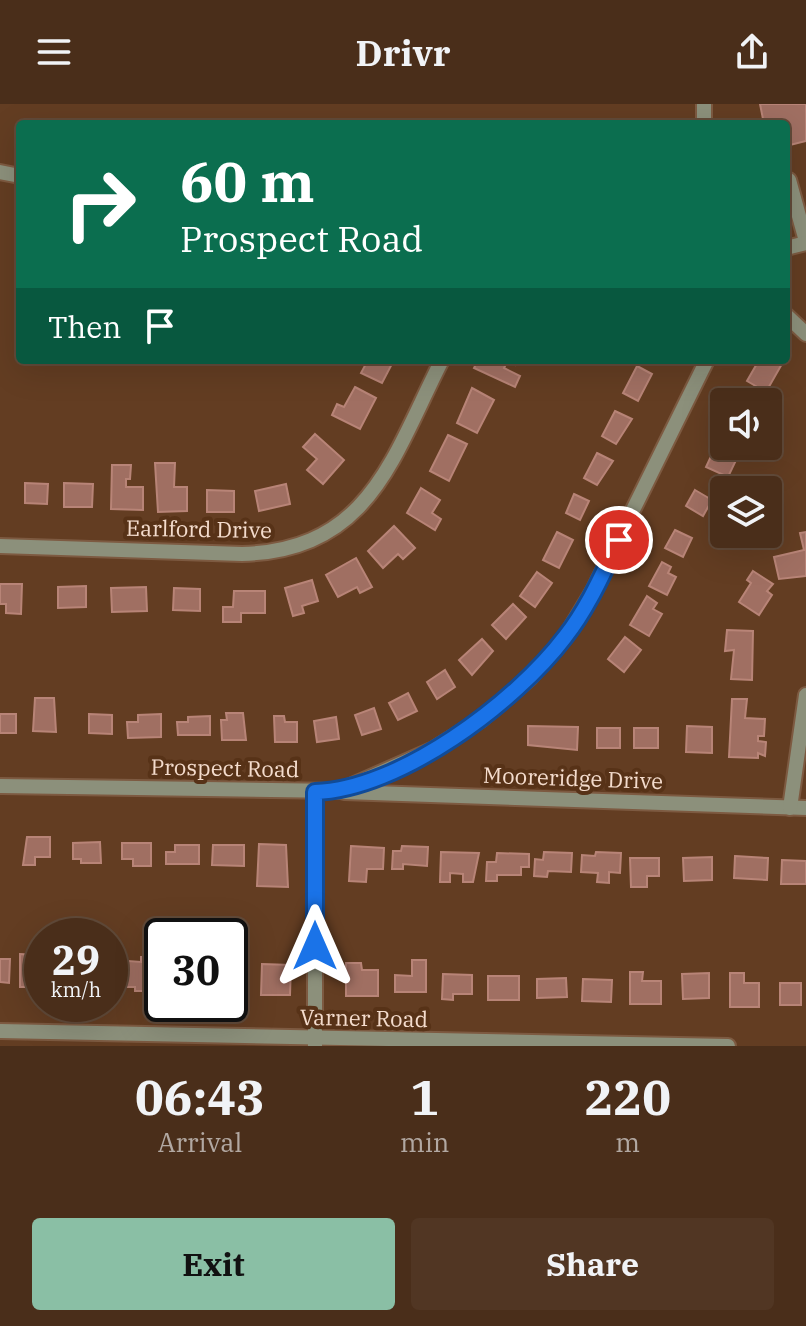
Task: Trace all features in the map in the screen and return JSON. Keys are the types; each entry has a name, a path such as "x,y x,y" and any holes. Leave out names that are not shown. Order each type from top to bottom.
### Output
{"street":[{"path":"790,184 806,242"},
{"path":"790,319 806,334"},
{"name":"Earlford Drive","path":"0,546 242,554 278,553 314,542 348,519 377,489 440,364"},
{"name":"Prospect Road","path":"0,786 339,791 434,749 482,719 530,678 566,636 593,591 705,364"},
{"path":"790,808 806,695"},
{"name":"Mooreridge Drive","path":"339,791 806,808"},
{"path":"315,792 315,1042"},
{"name":"Varner Road","path":"0,1031 315,1042 728,1046"}],"building":[{"path":"760,104 806,104 806,141 790,145 790,120 763,120"},
{"path":"366,364 392,364 382,383 361,373"},
{"path":"476,364 506,364 504,368 520,376 515,387 474,368"},
{"path":"757,364 782,364 768,388 759,388 747,381"},
{"path":"637,366 652,374 638,401 623,393"},
{"path":"355,387 376,398 360,429 332,415 337,404 344,407"},
{"path":"472,388 494,400 477,433 457,423"},
{"path":"615,411 632,419 616,444 602,436"},
{"path":"315,434 344,460 323,484 307,470 317,459 303,447"},
{"path":"448,435 467,444 449,481 430,471"},
{"path":"597,453 613,461 597,485 584,478"},
{"path":"710,458 736,460 728,476 706,467"},
{"path":"155,463 175,463 174,487 187,487 187,511 158,512"},
{"path":"112,465 131,465 126,487 143,487 143,510 111,509"},
{"path":"25,483 48,484 47,504 25,503"},
{"path":"64,483 93,484 92,507 64,507"},
{"path":"286,484 290,504 259,511 255,491"},
{"path":"421,488 440,500 432,513 441,519 435,530 407,513"},
{"path":"207,490 234,491 234,512 207,512"},
{"path":"695,490 710,499 703,516 686,506"},
{"path":"574,494 589,501 580,520 566,513"},
{"path":"394,526 415,548 403,559 398,554 383,568 368,551"},
{"path":"675,530 692,538 683,557 665,548"},
{"path":"557,532 573,540 559,568 543,560"},
{"path":"806,532 806,576 779,579 774,557 804,550 800,533"},
{"path":"356,558 372,587 360,593 357,587 338,597 326,575"},
{"path":"662,562 671,567 668,573 676,577 667,595 649,586"},
{"path":"753,571 773,584 767,591 772,595 759,615 739,602 751,583 747,580"},
{"path":"537,572 552,583 535,607 520,596"},
{"path":"312,580 318,601 302,606 304,613 293,616 285,588"},
{"path":"0,584 22,584 21,614 6,613 6,604 0,604"},
{"path":"86,586 86,607 58,608 58,587"},
{"path":"146,587 147,611 112,612 111,588"},
{"path":"174,588 200,589 200,611 173,610"},
{"path":"234,591 265,591 265,613 241,613 241,622 223,622 223,607 233,607"},
{"path":"647,596 657,603 653,609 662,614 649,636 630,625"},
{"path":"513,604 526,617 506,639 492,625"},
{"path":"727,630 753,631 752,680 731,679 734,650 725,651"},
{"path":"625,637 641,650 624,672 608,659"},
{"path":"482,639 493,651 472,675 459,660"},
{"path":"445,670 455,687 437,699 427,682"},
{"path":"408,693 417,711 398,720 389,703"},
{"path":"35,698 54,698 56,732 33,731"},
{"path":"732,699 747,699 745,718 765,719 764,736 758,736 758,741 766,742 765,756 758,753 758,758 729,757"},
{"path":"374,708 381,729 362,735 355,715"},
{"path":"226,713 243,713 246,740 222,740 221,720 227,720"},
{"path":"0,714 16,714 16,733 0,733"},
{"path":"89,714 112,715 112,734 89,733"},
{"path":"161,714 161,737 128,738 127,722 138,722 138,715"},
{"path":"210,716 210,735 178,735 177,722 188,722 188,717"},
{"path":"274,716 284,716 285,722 297,722 297,742 275,742"},
{"path":"336,717 339,739 317,742 314,721"},
{"path":"528,726 578,727 577,750 528,745"},
{"path":"687,726 712,727 712,753 686,752"},
{"path":"597,728 620,728 620,748 597,748"},
{"path":"634,728 658,728 658,748 634,748"},
{"path":"27,837 50,837 50,857 35,857 35,865 23,865"},
{"path":"100,842 101,863 81,863 81,859 73,859 73,843"},
{"path":"122,843 151,843 151,866 133,866 133,859 122,859"},
{"path":"259,844 286,845 288,887 257,886"},
{"path":"175,845 199,845 199,864 166,864 166,852 175,852"},
{"path":"213,845 244,845 244,866 212,865"},
{"path":"351,846 384,848 383,869 367,869 366,882 349,881"},
{"path":"402,846 428,847 427,866 403,864 403,869 392,869 393,851 401,851"},
{"path":"441,852 479,853 473,882 463,882 463,874 450,873 450,882 440,882"},
{"path":"544,852 572,853 571,872 548,871 547,877 534,876 535,859 543,860"},
{"path":"596,852 621,853 620,873 609,872 609,883 597,882 598,873 581,872 582,855 595,856"},
{"path":"497,853 529,854 529,867 521,867 521,875 497,875 497,881 486,881 487,862 496,862"},
{"path":"735,856 768,858 767,880 734,878"},
{"path":"712,857 712,880 684,881 683,858"},
{"path":"630,858 659,858 659,876 647,876 647,887 631,887"},
{"path":"782,860 806,861 806,884 781,884"},
{"path":"20,954 24,954 24,987 20,987"},
{"path":"141,957 144,957 144,991 135,991 135,987 128,987 128,961 141,962"},
{"path":"0,959 10,959 9,983 0,982"},
{"path":"412,960 426,960 426,992 395,992 395,975 412,976"},
{"path":"346,963 361,963 362,970 378,970 378,996 346,996"},
{"path":"262,964 291,965 290,995 261,995"},
{"path":"630,972 643,972 642,981 661,981 661,1004 630,1004"},
{"path":"709,973 709,998 683,999 682,974"},
{"path":"730,973 744,973 744,983 759,983 759,1007 730,1007"},
{"path":"443,974 472,975 472,994 453,994 453,1000 442,999"},
{"path":"488,976 519,976 519,1000 488,1000"},
{"path":"566,978 567,997 537,998 537,979"},
{"path":"583,979 612,980 611,1002 582,1001"},
{"path":"780,983 801,983 801,1005 780,1005"}],"route":[{"path":"315,946 315,792 339,791 391,770 434,749 482,719 530,678 566,636 619,540"}]}
